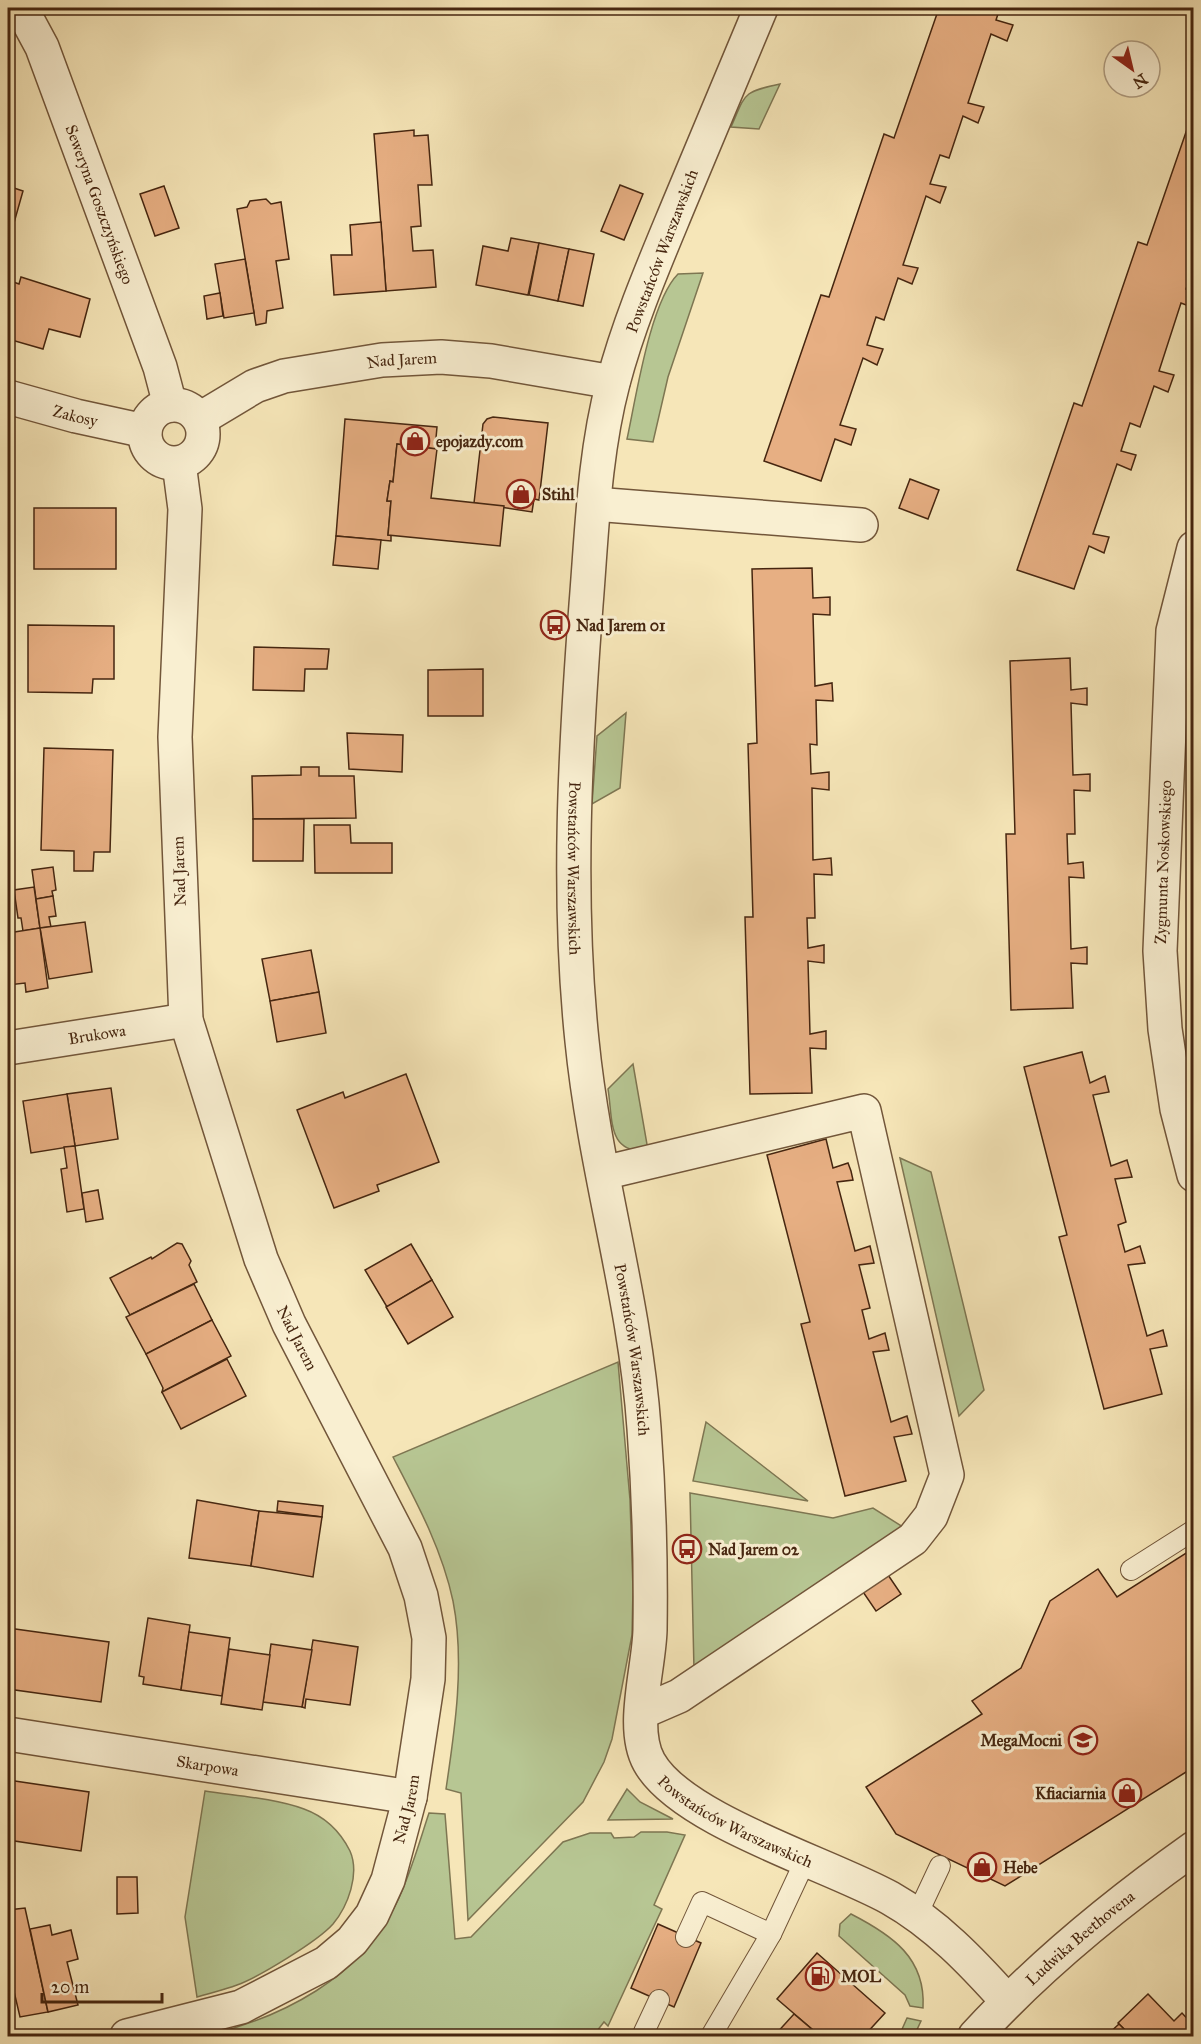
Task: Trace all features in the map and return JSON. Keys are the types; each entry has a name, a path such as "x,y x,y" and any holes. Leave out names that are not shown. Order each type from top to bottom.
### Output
{"street":[{"name":"Seweryna Goszczyńskiego","path":"21,8 42,47 160,366 170,405"},
{"name":"Powstańców Warszawskich","path":"761,8 652,268 613,382 594,504 575,769 576,979 583,1048 603,1173 625,1285 642,1401 651,1581 650,1638 642,1712 643,1750 660,1778 674,1792 717,1818 869,1887 917,1915 970,1961 1007,2001"},
{"name":"Nad Jarem","path":"200,419 255,386 284,376 382,360 441,357 491,361 613,382"},
{"name":"Zakosy","path":"8,397 76,416 145,431"},
{"path":"170,405 182,405 193,411 200,419 203,427 202,444 197,453 179,463 163,461 156,456 146,441 145,431 153,414 170,405"},
{"name":"Nad Jarem","path":"127,2037 241,2007 326,1963 351,1941 372,1915 388,1880 410,1797 428,1678 429,1638 421,1596 405,1548 289,1324 261,1259 186,1020 175,737 185,509 179,463"},
{"path":"594,504 861,525"},
{"name":"Zygmunta Noskowskiego","path":"1194,548 1173,631 1160,951 1166,1029 1177,1109 1194,1175"},
{"name":"Brukowa","path":"8,1048 186,1020"},
{"path":"603,1173 864,1111 947,1475 931,1516 914,1539 679,1696 662,1706 642,1712"},
{"name":"Skarpowa","path":"8,1734 410,1797"},
{"name":"Ludwika Beethovena","path":"975,2037 1007,2001 1112,1909 1194,1848"}],"lane":[{"path":"1131,1570 1194,1530"},
{"path":"711,2037 771,1934 806,1858"},
{"path":"917,1915 940,1866"},
{"path":"686,1937 702,1902 771,1934"},
{"path":"649,2037 644,2032 659,2000"}],"green space":[{"path":"780,84 759,129 731,127 747,96 758,89"},
{"path":"703,273 668,377 653,442 627,439 645,352 659,306 668,287 678,274"},
{"path":"626,713 620,788 592,804 597,736"},
{"path":"633,1064 648,1150 625,1147 614,1133 612,1123 608,1089"},
{"path":"900,1158 931,1172 984,1390 959,1416"},
{"path":"618,1362 630,1500 633,1589 632,1635 612,1739 604,1762 583,1802 468,1920 461,1793 446,1789 457,1695 457,1624 448,1582 436,1545 393,1457"},
{"path":"706,1422 808,1501 693,1481"},
{"path":"690,1493 833,1518 873,1508 903,1527 694,1670"},
{"path":"627,1789 640,1802 673,1819 608,1820"},
{"path":"205,1791 268,1800 312,1812 326,1821 342,1837 350,1851 354,1870 348,1899 333,1924 325,1931 288,1958 247,1981 197,1997 185,1917"},
{"path":"429,1813 445,1814 455,1939 471,1937 563,1842 590,1833 611,1833 614,1838 634,1837 641,1832 685,1835 654,1905 662,1909 608,2026 604,2022 593,2036 205,2036 234,2028 290,2006 340,1974 362,1953 381,1930 396,1904 410,1871"},
{"path":"851,1914 880,1931 904,1950 919,1975 923,2008 910,2006 905,1995 839,1936 840,1924"},
{"path":"907,2018 921,2021 914,2036 899,2036"}],"building":[{"path":"939,8 1000,8 996,20 1013,25 1007,41 991,34 968,103 984,107 978,123 963,116 949,158 940,155 930,184 946,187 940,203 926,196 903,265 918,268 912,284 898,278 884,320 876,317 867,345 883,349 877,365 863,358 840,425 856,429 851,445 835,439 821,481 764,461 821,295 829,297 884,134 894,138"},
{"path":"1194,109 1194,268 1186,289 1194,291 1194,308 1181,303 1159,371 1174,375 1168,392 1154,386 1140,427 1130,423 1121,451 1136,455 1131,470 1117,464 1093,534 1109,537 1104,553 1089,546 1074,589 1017,570 1074,403 1082,406 1138,242 1147,245"},
{"path":"414,130 414,136 428,135 432,185 418,185 421,226 411,227 413,251 433,250 436,287 386,291 374,134"},
{"path":"620,185 643,194 624,240 601,231"},
{"path":"8,186 23,191 12,230 8,228"},
{"path":"164,186 179,228 155,236 140,194"},
{"path":"266,199 271,204 281,202 289,259 276,261 283,308 267,311 266,323 256,325 237,209 247,207 250,201"},
{"path":"381,222 386,291 334,295 331,255 352,255 350,225"},
{"path":"511,238 539,243 528,295 476,285 483,246 508,251"},
{"path":"539,243 569,249 558,301 529,295"},
{"path":"569,249 594,254 583,306 558,301"},
{"path":"245,259 254,313 224,318 215,264"},
{"path":"21,277 90,299 80,337 49,329 43,349 8,339 8,280 19,284"},
{"path":"220,293 223,316 207,319 204,296"},
{"path":"493,417 548,423 539,500 534,499 532,512 474,503 483,424 487,419"},
{"path":"345,419 437,427 435,449 397,444 393,482 390,481 387,501 391,501 388,535 391,535 391,541 336,536"},
{"path":"397,444 437,449 431,498 504,506 500,546 388,535 391,501 387,501 390,481 393,482"},
{"path":"910,479 939,490 928,519 899,508"},
{"path":"34,508 116,508 116,569 34,569"},
{"path":"336,536 381,540 378,569 333,565"},
{"path":"812,568 813,598 830,597 830,615 813,614 815,686 832,683 833,701 816,700 817,745 810,744 811,774 829,772 829,790 812,788 813,860 831,858 832,875 814,874 815,918 807,918 808,948 824,945 824,963 808,961 810,1034 826,1031 826,1049 810,1048 812,1093 750,1094 745,917 753,917 748,744 757,743 752,569"},
{"path":"28,625 114,626 114,679 93,679 92,693 28,692"},
{"path":"254,647 329,649 327,669 305,669 304,691 253,690"},
{"path":"1070,658 1071,690 1087,688 1087,705 1071,703 1073,775 1090,774 1090,791 1074,790 1075,834 1067,834 1068,864 1083,862 1084,878 1069,877 1071,949 1087,947 1087,964 1071,963 1073,1008 1011,1010 1006,834 1015,834 1010,661"},
{"path":"483,669 483,716 428,716 428,670"},
{"path":"347,733 403,735 402,772 349,769"},
{"path":"44,748 113,750 110,852 94,852 93,871 74,871 74,851 41,850"},
{"path":"301,767 319,767 319,776 354,776 356,818 253,819 252,776 301,775"},
{"path":"253,819 304,819 303,861 253,861"},
{"path":"314,825 350,825 351,843 392,843 392,873 315,873"},
{"path":"53,867 56,890 52,891 53,896 36,899 32,870"},
{"path":"34,887 40,928 23,931 21,918 18,918 14,890"},
{"path":"53,896 56,916 49,917 51,927 40,928 36,899"},
{"path":"85,922 92,972 49,979 40,928"},
{"path":"40,928 48,988 26,992 25,983 8,985 8,933"},
{"path":"311,950 319,992 270,1001 262,959"},
{"path":"319,992 326,1033 277,1042 270,1001"},
{"path":"1082,1052 1090,1083 1105,1076 1109,1092 1093,1095 1111,1166 1127,1160 1132,1177 1115,1179 1126,1222 1118,1225 1125,1252 1140,1246 1145,1263 1128,1265 1147,1336 1163,1330 1167,1346 1150,1349 1162,1394 1104,1409 1059,1237 1067,1235 1024,1067"},
{"path":"406,1074 439,1162 377,1185 379,1191 334,1208 297,1110 343,1092 345,1098"},
{"path":"111,1088 118,1139 75,1146 67,1094"},
{"path":"67,1094 75,1146 31,1153 23,1101"},
{"path":"826,1139 833,1168 848,1163 851,1171 853,1180 837,1182 855,1251 870,1246 874,1263 859,1265 870,1308 862,1310 869,1339 885,1333 889,1350 873,1352 891,1422 907,1416 912,1434 894,1437 906,1481 845,1496 801,1324 810,1322 767,1155"},
{"path":"75,1146 84,1209 67,1212 61,1169 67,1168 64,1147"},
{"path":"98,1190 103,1219 86,1222 82,1193"},
{"path":"177,1243 182,1244 191,1261 189,1265 197,1282 130,1315 110,1278 151,1257 152,1259"},
{"path":"411,1244 432,1280 387,1307 365,1270"},
{"path":"432,1280 453,1317 408,1344 386,1307"},
{"path":"194,1284 212,1320 146,1354 126,1317"},
{"path":"212,1320 231,1356 162,1392 163,1388 146,1354"},
{"path":"227,1359 246,1396 181,1429 162,1392"},
{"path":"197,1500 259,1511 251,1566 189,1558"},
{"path":"278,1501 323,1506 322,1517 277,1511"},
{"path":"259,1511 322,1517 313,1577 251,1566"},
{"path":"1194,1548 1194,1767 1005,1886 896,1834 866,1787 982,1714 972,1701 1021,1668 1050,1601 1098,1569 1117,1597"},
{"path":"884,1569 901,1594 876,1611 859,1586"},
{"path":"148,1618 190,1625 181,1690 143,1684 144,1677 139,1676"},
{"path":"8,1628 109,1642 101,1702 8,1689"},
{"path":"189,1632 230,1638 222,1696 181,1690"},
{"path":"313,1640 358,1647 350,1705 306,1699 305,1708 302,1707"},
{"path":"271,1644 312,1650 302,1707 263,1702"},
{"path":"229,1649 270,1655 262,1710 221,1704"},
{"path":"8,1780 89,1792 81,1851 8,1840"},
{"path":"117,1877 137,1877 138,1913 117,1914"},
{"path":"25,1908 48,2012 20,2017 8,1966 10,1962 8,1910"},
{"path":"658,1924 701,1943 674,2007 631,1988"},
{"path":"50,1925 52,1935 71,1930 78,1959 67,1962 78,2005 48,2012 30,1929"},
{"name":"MOL","path":"817,1953 885,2013 864,2036 820,2036 777,1999"},
{"path":"1148,1994 1174,2021 1182,2013 1194,2026 1194,2036 1131,2036 1118,2023"},
{"path":"794,2014 820,2036 774,2036"},
{"path":"1119,2024 1131,2036 1106,2036"}],"place":[{"name":"epojazdy.com","path":"415,441"},
{"name":"Stihl","path":"521,494"},
{"name":"Nad Jarem 01","path":"555,625"},
{"name":"Nad Jarem 02","path":"687,1549"},
{"name":"MegaMocni","path":"1083,1740"},
{"name":"Kfiaciarnia","path":"1127,1793"},
{"name":"Hebe","path":"982,1867"},
{"name":"MOL","path":"820,1976"}]}
